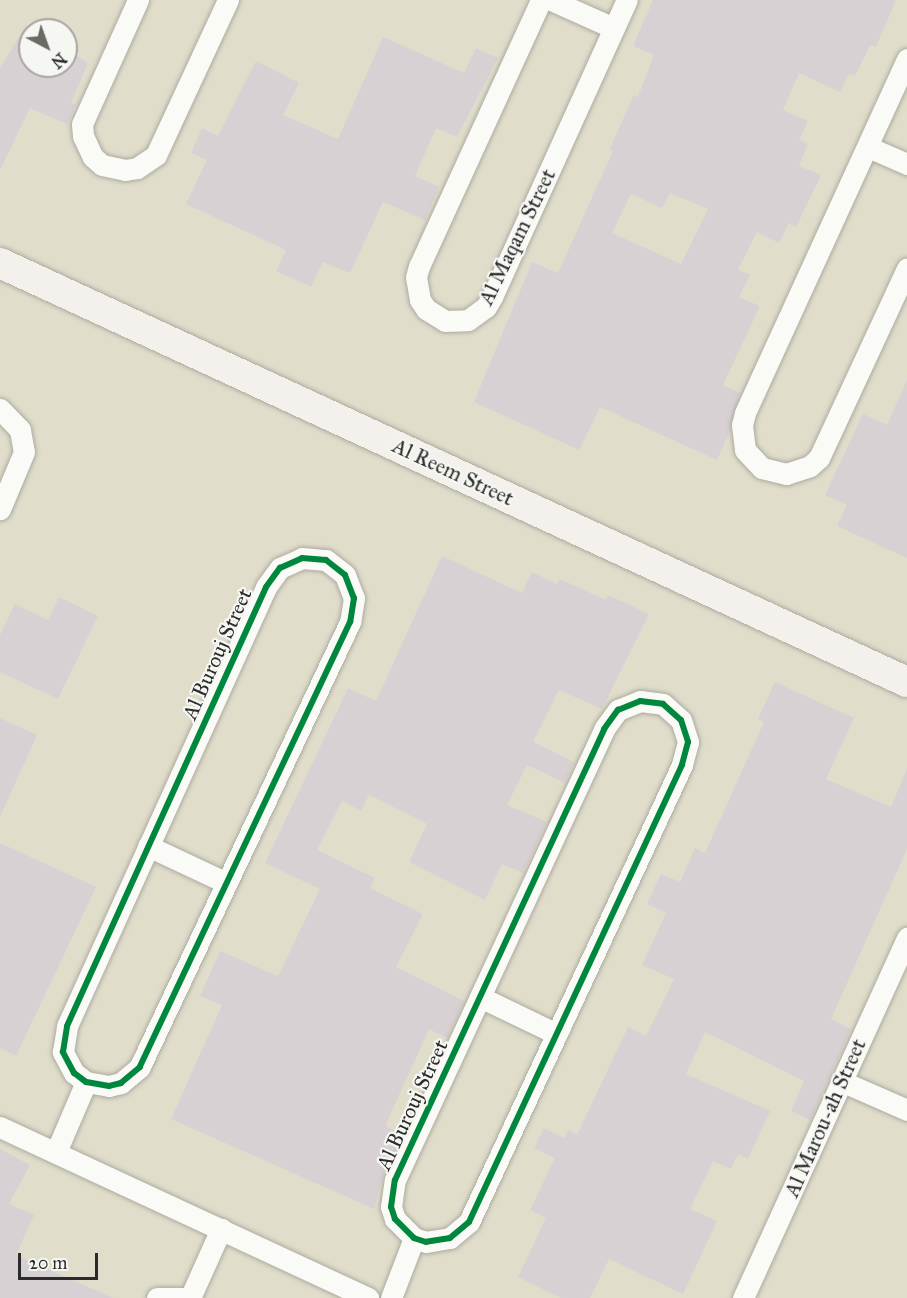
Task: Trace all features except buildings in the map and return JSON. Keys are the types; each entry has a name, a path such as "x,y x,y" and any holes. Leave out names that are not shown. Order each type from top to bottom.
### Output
{"street":[{"path":"138,0 82,124 82,136 93,157 102,165 125,170 137,168 156,155 228,0"},
{"name":"Al Maqam Street","path":"541,0 416,277 416,289 426,309 445,321 468,320 486,307 492,297 627,0"},
{"path":"551,0 614,28"},
{"path":"907,59 745,413 741,425 745,450 762,468 786,474 810,466 819,458 907,268"},
{"path":"867,147 907,164"},
{"name":"Al Reem Street","path":"0,263 907,682"},
{"path":"0,409 20,430 24,452 0,509"},
{"name":"Al Burouj Street","path":"302,558 326,561 345,575 351,586 354,610 350,622 140,1067 121,1083 102,1086 86,1082 68,1064 63,1040 148,846 272,577 290,561 302,558"},
{"name":"Al Burouj Street","path":"652,701 663,704 673,711 686,730 686,754 469,1222 450,1238 426,1242 414,1238 395,1219 391,1193 480,997 610,719 628,704 652,701"},
{"path":"148,846 226,883"},
{"name":"Al Marou-ah Street","path":"743,1298 907,938"},
{"path":"480,997 557,1034"},
{"path":"841,1081 907,1110"},
{"path":"56,1152 86,1082"},
{"path":"0,1126 368,1298"},
{"path":"190,1298 221,1229"},
{"path":"391,1298 414,1238"},
{"path":"157,1298 182,1298"}],"cycle path":[{"path":"302,558 326,560 345,575 354,598 350,622 140,1067 121,1083 109,1086 86,1082 74,1073 63,1052 67,1026 266,587 280,568 302,558"},
{"path":"640,701 663,704 681,720 688,742 682,765 469,1222 450,1238 426,1242 414,1238 395,1219 391,1207 395,1180 604,729 618,710 640,701"}]}
